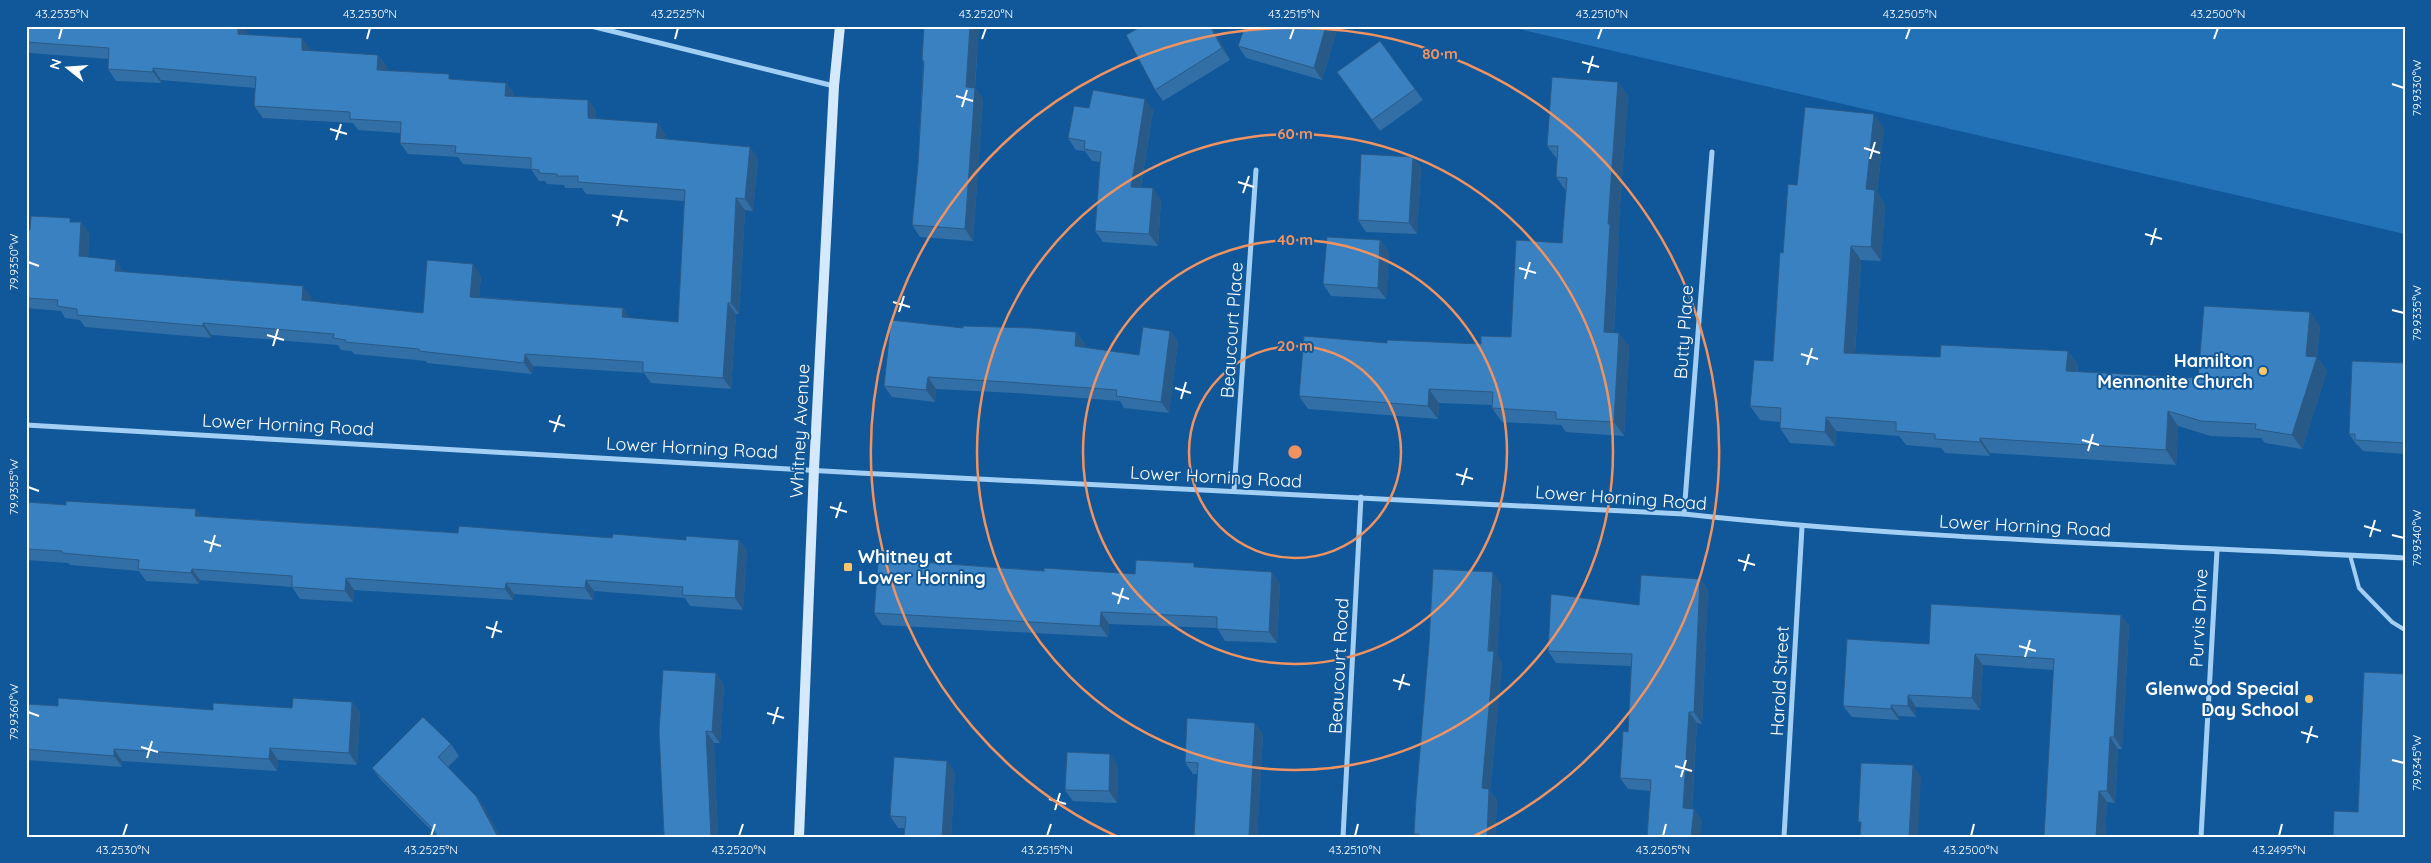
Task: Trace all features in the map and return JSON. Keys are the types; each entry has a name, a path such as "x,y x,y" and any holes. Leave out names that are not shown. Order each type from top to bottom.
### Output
{"street":[{"path":"591,26 834,86"},
{"name":"Whitney Avenue","path":"799,837 814,469 834,86 840,26"},
{"name":"Butty Place","path":"1684,514 1712,152"},
{"name":"Beaucourt Place","path":"1234,491 1256,170"},
{"name":"Lower Horning Road","path":"26,425 858,473 1684,514 1802,527 2217,550 2405,558"},
{"name":"Beaucourt Road","path":"1343,837 1361,497"},
{"name":"Harold Street","path":"1784,837 1802,527"},
{"name":"Purvis Drive","path":"2201,837 2217,550"}],"lane":[{"path":"2350,555 2359,588 2392,622 2405,630"}],"shaded area":[{"path":"1506,26 2405,26 2405,234"}],"building":[{"path":"26,26 238,26 238,34 302,38 302,50 378,55 377,70 449,74 449,79 506,83 505,96 588,100 588,118 658,123 656,138 750,147 745,199 736,198 731,303 728,303 723,378 643,372 643,362 525,354 524,363 419,351 419,349 345,342 346,340 333,338 334,334 203,323 203,326 77,315 77,309 57,306 58,300 26,298 26,230 30,230 31,216 70,218 70,222 81,222 79,256 116,260 115,271 303,286 302,300 423,313 427,260 473,264 470,297 623,308 622,317 678,322 685,190 578,182 578,176 557,176 557,174 539,173 539,170 531,169 531,158 455,153 456,146 400,143 401,122 350,119 350,112 254,106 256,77 153,68 153,72 108,69 109,48 26,42"},
{"path":"924,26 970,26 966,87 975,88 965,229 912,225 918,164 924,61 922,60"},
{"path":"1142,26 1210,26 1222,48 1155,90 1126,35"},
{"path":"1245,26 1326,26 1314,68 1238,46"},
{"path":"1380,41 1415,89 1372,120 1337,72"},
{"path":"1552,77 1618,82 1608,224 1610,224 1604,332 1619,333 1614,422 1556,419 1556,412 1492,408 1493,392 1429,389 1428,406 1299,396 1304,336 1387,343 1387,340 1481,344 1481,336 1511,337 1516,240 1562,243 1567,178 1556,177 1558,146 1547,146"},
{"path":"1093,90 1145,99 1131,187 1153,188 1149,234 1095,231 1101,152 1084,149 1085,141 1068,138 1074,106 1089,108"},
{"path":"1805,107 1874,114 1866,189 1875,190 1871,247 1851,246 1844,353 1940,357 1941,345 2068,351 2066,371 2198,378 2204,306 2310,312 2306,356 2317,357 2292,435 2255,429 2256,424 2201,421 2168,411 2166,450 1980,438 1980,442 1935,439 1935,434 1896,431 1896,422 1826,417 1825,432 1780,428 1781,408 1750,406 1754,360 1773,361 1780,252 1783,253 1788,184 1797,185"},
{"path":"1361,154 1413,157 1409,223 1358,220"},
{"path":"1327,237 1380,240 1378,288 1323,284"},
{"path":"891,320 963,328 963,326 1031,328 1076,332 1075,346 1139,355 1143,327 1170,331 1161,402 1116,396 1117,390 928,377 926,390 884,386"},
{"path":"2352,361 2405,363 2405,443 2355,440 2355,434 2349,434"},
{"path":"66,501 196,509 195,516 458,533 459,526 612,538 613,534 686,540 686,536 739,540 735,598 682,595 683,587 586,580 585,588 506,583 505,589 346,578 345,591 292,587 292,576 192,569 191,573 138,569 139,560 26,549 26,502 66,505"},
{"path":"879,551 920,555 920,562 1044,571 1044,568 1135,574 1136,560 1194,563 1194,567 1272,572 1269,632 1217,629 1217,617 1101,612 1100,626 874,613"},
{"path":"1433,569 1493,572 1488,651 1494,651 1482,788 1489,789 1487,837 1419,837 1419,834 1414,834"},
{"path":"1641,575 1700,579 1694,712 1689,712 1683,808 1694,809 1691,837 1647,837 1651,780 1620,778 1623,731 1628,732 1632,654 1548,651 1551,594 1639,605"},
{"path":"1931,604 2121,615 2114,737 2110,737 2107,791 2099,791 2096,837 2044,837 2054,659 1975,654 1972,698 1908,695 1908,706 1891,705 1891,709 1843,706 1847,639 1929,644"},
{"path":"663,670 716,673 712,732 706,731 711,837 642,837 642,835 664,835 659,731"},
{"path":"2364,672 2405,674 2405,837 2333,837 2334,811 2358,812"},
{"path":"58,698 213,710 213,703 292,708 293,698 352,702 349,753 270,748 269,759 114,749 114,756 26,749 26,704 58,706"},
{"path":"423,717 451,744 438,757 476,796 498,837 438,837 433,829 372,768"},
{"path":"1187,718 1255,723 1249,837 1194,837 1198,763 1185,762"},
{"path":"1067,752 1110,754 1109,791 1065,790"},
{"path":"894,757 947,761 942,837 904,837 906,817 890,816"},
{"path":"1861,763 1913,765 1909,837 1860,837 1861,822 1858,822"}],"place":[{"name":"Hamilton Mennonite Church","path":"2263,371"},
{"name":"Whitney at Lower Horning","path":"848,567"},
{"name":"Glenwood Special Day School","path":"2309,699"}]}
